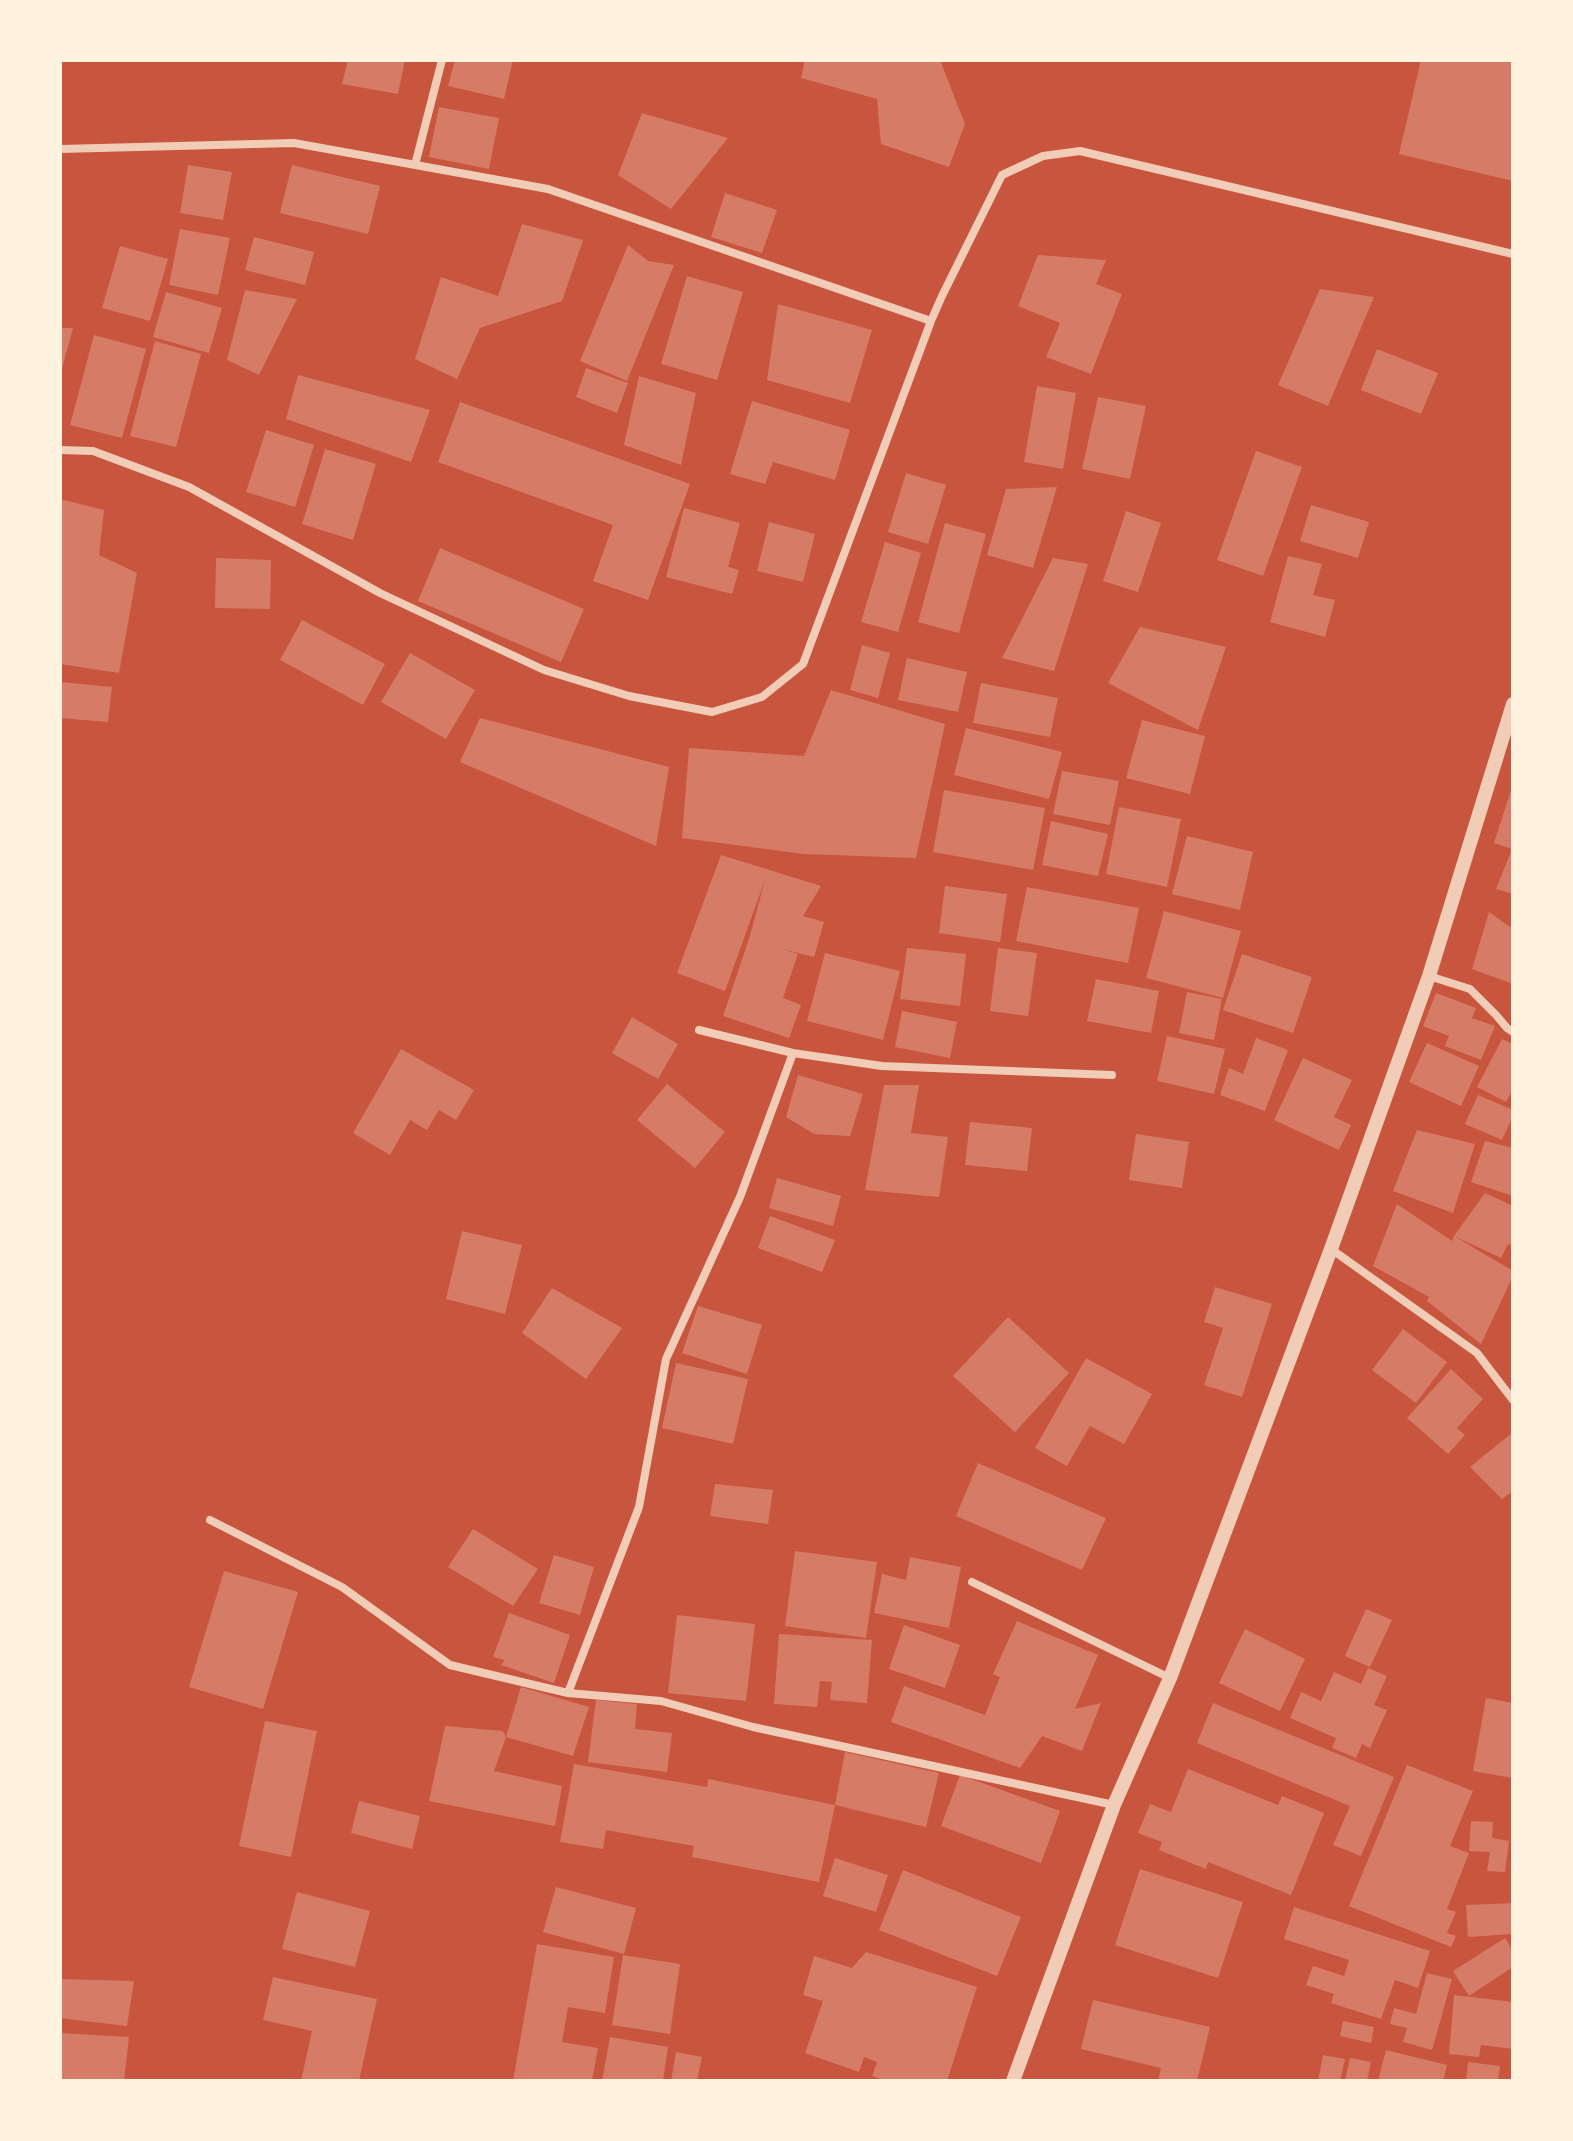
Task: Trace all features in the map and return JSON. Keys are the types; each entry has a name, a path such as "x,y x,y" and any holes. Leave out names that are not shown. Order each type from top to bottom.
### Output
{"street":[{"path":"415,165 442,60"},
{"path":"60,149 294,143 548,189 931,321"},
{"path":"60,450 93,451 189,487 380,593 544,670 629,696 712,712 762,697 803,664 931,321 1002,175 1043,156 1080,151 1513,254"},
{"path":"1013,2081 1114,1805 1170,1678 1331,1249 1429,976 1513,704"},
{"path":"1429,976 1470,989 1513,1032"},
{"path":"699,1030 793,1053 882,1066 1112,1075"},
{"path":"568,1693 639,1507 666,1359 740,1197 793,1053"},
{"path":"1331,1249 1477,1353 1513,1400"},
{"path":"210,1520 342,1587 450,1665 568,1693 661,1701 753,1727 1114,1805"},
{"path":"972,1582 1170,1678"}],"building":[{"path":"348,60 405,60 398,94 342,84"},
{"path":"455,60 513,60 504,99 448,86"},
{"path":"805,60 940,60 965,124 949,167 881,144 877,99 801,78"},
{"path":"1421,60 1513,60 1513,181 1399,154"},
{"path":"439,107 499,118 489,169 429,157"},
{"path":"642,113 728,138 671,209 618,175"},
{"path":"188,165 232,172 223,220 180,213"},
{"path":"292,165 380,186 368,234 280,213"},
{"path":"725,193 777,210 762,253 711,237"},
{"path":"522,224 583,240 562,301 480,328 457,379 415,359 441,277 498,296"},
{"path":"180,229 230,238 218,295 169,285"},
{"path":"254,237 314,252 305,285 245,270"},
{"path":"628,245 648,261 674,265 627,381 580,361"},
{"path":"120,246 168,259 150,321 102,308"},
{"path":"1038,255 1106,260 1096,284 1122,294 1091,374 1046,357 1060,323 1018,306"},
{"path":"687,276 743,292 717,380 661,364"},
{"path":"1320,289 1374,297 1328,406 1278,385"},
{"path":"245,290 297,299 259,375 227,360"},
{"path":"166,292 222,308 209,353 153,337"},
{"path":"778,304 872,330 850,403 767,380"},
{"path":"60,328 73,328 61,372 60,372"},
{"path":"94,335 146,349 122,438 70,425"},
{"path":"155,341 201,354 176,447 130,436"},
{"path":"1377,349 1438,373 1421,414 1361,390"},
{"path":"586,368 628,383 617,413 576,397"},
{"path":"298,375 430,410 411,462 286,419"},
{"path":"639,376 696,393 681,465 624,445"},
{"path":"1037,386 1076,393 1063,469 1024,462"},
{"path":"1098,397 1146,406 1130,479 1082,469"},
{"path":"752,401 850,430 835,480 773,462 765,484 730,474"},
{"path":"460,402 690,484 648,600 593,581 613,525 438,462"},
{"path":"266,430 314,445 295,507 246,492"},
{"path":"325,449 376,464 353,540 302,524"},
{"path":"1256,451 1302,467 1263,576 1217,560"},
{"path":"906,473 946,485 928,544 888,532"},
{"path":"1057,487 1033,568 987,555 1006,489"},
{"path":"60,499 104,510 99,555 137,573 119,673 60,664"},
{"path":"1311,505 1369,522 1358,558 1300,541"},
{"path":"684,508 740,523 728,567 739,570 732,594 666,577"},
{"path":"1126,511 1161,523 1138,592 1103,581"},
{"path":"769,522 815,534 803,582 757,571"},
{"path":"945,523 986,534 959,633 918,622"},
{"path":"885,542 921,553 898,632 861,622"},
{"path":"440,548 584,609 561,662 418,601"},
{"path":"1288,556 1322,564 1313,595 1335,600 1325,637 1270,622"},
{"path":"216,558 271,560 270,609 215,608"},
{"path":"1053,558 1088,564 1054,671 1002,658"},
{"path":"302,620 385,664 363,705 280,660"},
{"path":"1140,627 1226,647 1198,730 1108,683"},
{"path":"862,645 890,653 878,698 850,690"},
{"path":"410,653 475,690 446,739 381,702"},
{"path":"907,658 967,672 958,712 898,700"},
{"path":"60,682 112,687 108,722 60,718"},
{"path":"981,683 1058,698 1050,737 973,723"},
{"path":"831,690 945,724 916,858 804,854 682,838 689,748 804,756"},
{"path":"480,718 669,767 656,846 460,762"},
{"path":"1142,720 1205,736 1190,794 1126,778"},
{"path":"966,728 1062,752 1049,799 954,775"},
{"path":"1062,771 1119,781 1110,825 1053,814"},
{"path":"1513,784 1513,894 1496,889 1512,849 1494,843"},
{"path":"944,790 1045,808 1033,870 933,852"},
{"path":"1119,807 1181,819 1167,887 1106,874"},
{"path":"1051,821 1108,834 1098,876 1042,865"},
{"path":"1187,836 1253,852 1240,910 1172,894"},
{"path":"721,855 821,886 803,916 824,922 814,957 782,949 798,954 783,998 801,1005 789,1038 723,1016 765,880 725,991 677,973"},
{"path":"945,886 1007,894 1000,942 939,933"},
{"path":"1027,887 1139,908 1128,963 1016,941"},
{"path":"1164,911 1241,931 1223,998 1146,978"},
{"path":"1489,912 1510,927 1513,920 1513,984 1472,969"},
{"path":"907,948 966,954 960,1006 900,999"},
{"path":"998,948 1037,953 1028,1016 990,1011"},
{"path":"825,953 900,971 883,1040 807,1021"},
{"path":"1242,954 1312,977 1293,1033 1223,1010"},
{"path":"1096,979 1159,991 1151,1033 1087,1021"},
{"path":"1187,992 1222,999 1214,1040 1179,1033"},
{"path":"1436,993 1476,1008 1472,1018 1495,1026 1481,1060 1445,1046 1449,1036 1423,1026"},
{"path":"902,1011 957,1022 950,1058 895,1047"},
{"path":"632,1017 678,1044 658,1079 612,1053"},
{"path":"1167,1036 1225,1049 1214,1094 1157,1081"},
{"path":"1256,1038 1288,1050 1265,1111 1220,1095 1229,1068 1243,1074"},
{"path":"1502,1039 1513,1044 1513,1089 1506,1102 1477,1087"},
{"path":"1427,1043 1479,1066 1461,1106 1409,1082"},
{"path":"401,1049 474,1090 456,1120 439,1110 427,1130 410,1120 390,1155 353,1133"},
{"path":"1303,1058 1352,1080 1334,1117 1351,1125 1339,1150 1274,1120"},
{"path":"798,1075 863,1094 850,1136 814,1134 786,1117"},
{"path":"667,1084 725,1132 695,1168 637,1120"},
{"path":"884,1085 919,1085 911,1133 948,1137 939,1197 865,1190"},
{"path":"1478,1095 1513,1110 1502,1140 1465,1124"},
{"path":"970,1122 1032,1128 1027,1171 965,1165"},
{"path":"1417,1130 1475,1144 1453,1213 1393,1191"},
{"path":"1136,1134 1189,1142 1182,1188 1129,1180"},
{"path":"1485,1141 1513,1148 1513,1196 1471,1182"},
{"path":"777,1178 841,1196 833,1226 769,1208"},
{"path":"1485,1193 1513,1206 1513,1246 1508,1244 1501,1258 1454,1236"},
{"path":"1397,1204 1452,1241 1454,1236 1513,1271 1481,1344 1427,1301 1429,1297 1373,1266"},
{"path":"770,1216 835,1240 822,1272 758,1248"},
{"path":"462,1231 522,1245 505,1314 446,1299"},
{"path":"1215,1287 1272,1304 1242,1397 1204,1385 1223,1328 1204,1322"},
{"path":"552,1288 622,1328 586,1379 522,1333"},
{"path":"698,1306 762,1325 747,1374 682,1353"},
{"path":"1008,1317 1069,1373 1015,1432 953,1376"},
{"path":"1403,1329 1447,1362 1416,1403 1372,1370"},
{"path":"1086,1358 1152,1394 1124,1444 1090,1426 1067,1466 1035,1448"},
{"path":"676,1363 748,1379 733,1444 662,1428"},
{"path":"1451,1369 1483,1399 1457,1428 1465,1435 1448,1454 1407,1418"},
{"path":"1513,1432 1513,1491 1502,1499 1470,1467"},
{"path":"978,1463 1106,1518 1082,1570 956,1516"},
{"path":"715,1484 773,1490 768,1524 710,1516"},
{"path":"473,1529 538,1569 513,1606 448,1567"},
{"path":"795,1551 877,1562 866,1638 785,1626"},
{"path":"554,1555 594,1567 580,1615 539,1603"},
{"path":"910,1557 961,1567 949,1628 874,1613 882,1574 906,1580"},
{"path":"224,1571 298,1592 263,1709 189,1687"},
{"path":"1366,1609 1392,1620 1370,1667 1345,1656"},
{"path":"509,1613 570,1635 554,1683 501,1665 505,1660 493,1657"},
{"path":"677,1615 755,1624 746,1701 668,1693"},
{"path":"1017,1621 1098,1655 1075,1709 1101,1703 1082,1751 1042,1736 1020,1768 891,1722 904,1686 985,1715 1000,1677 993,1674"},
{"path":"904,1625 960,1645 945,1688 889,1669"},
{"path":"1245,1629 1305,1659 1280,1711 1219,1683"},
{"path":"779,1634 872,1640 867,1703 830,1700 832,1682 820,1681 817,1707 774,1704"},
{"path":"1368,1668 1387,1676 1374,1705 1387,1710 1370,1748 1362,1744 1356,1758 1332,1748 1336,1738 1290,1718 1301,1692 1321,1701 1334,1672 1361,1684"},
{"path":"521,1687 589,1707 573,1756 506,1737"},
{"path":"1486,1698 1513,1703 1512,1778 1473,1771"},
{"path":"596,1700 637,1704 635,1729 672,1733 667,1772 588,1762"},
{"path":"1213,1703 1394,1777 1361,1856 1333,1845 1350,1806 1197,1743"},
{"path":"265,1721 317,1731 291,1857 239,1846"},
{"path":"445,1726 503,1731 506,1737 494,1771 562,1786 555,1826 429,1801"},
{"path":"845,1752 939,1773 926,1827 835,1805"},
{"path":"574,1764 707,1787 708,1779 835,1805 819,1882 692,1857 694,1846 606,1830 603,1849 560,1842"},
{"path":"1407,1765 1473,1791 1450,1846 1469,1853 1447,1909 1456,1912 1447,1933 1456,1936 1451,1947 1349,1906"},
{"path":"1188,1769 1278,1805 1282,1796 1324,1813 1291,1895 1208,1862 1206,1869 1159,1850 1162,1842 1138,1833 1150,1804 1171,1812"},
{"path":"960,1775 1060,1811 1041,1863 941,1826"},
{"path":"359,1801 420,1816 412,1849 351,1833"},
{"path":"1471,1821 1493,1822 1492,1838 1509,1841 1505,1872 1487,1871 1490,1852 1469,1851"},
{"path":"835,1858 888,1875 876,1912 823,1896"},
{"path":"1140,1869 1243,1902 1218,1978 1115,1945"},
{"path":"903,1870 1021,1917 997,1976 879,1930"},
{"path":"556,1887 636,1908 624,1954 543,1932"},
{"path":"297,1892 370,1911 355,1967 282,1949"},
{"path":"1513,1903 1513,1934 1468,1937 1466,1905"},
{"path":"1294,1907 1430,1951 1418,1988 1395,1980 1381,2019 1331,2003 1334,1994 1306,1985 1313,1966 1344,1976 1349,1960 1284,1939"},
{"path":"1505,1938 1513,1951 1513,1967 1469,1996 1453,1971"},
{"path":"537,1944 614,1957 605,2013 568,2007 562,2042 598,2048 592,2081 513,2081"},
{"path":"866,1952 977,1987 947,2081 886,2081 872,2076 877,2062 864,2057 859,2072 805,2053 823,2001 803,1995 814,1956 852,1968"},
{"path":"623,1955 680,1964 670,2034 612,2025"},
{"path":"1427,1973 1452,1979 1432,2050 1403,2042 1407,2028 1390,2024 1394,2008 1416,2014"},
{"path":"273,1977 377,1999 359,2081 301,2081 312,2031 263,2020"},
{"path":"62,1979 134,1981 127,2026 60,2018"},
{"path":"1454,1995 1513,2002 1513,2049 1481,2045 1479,2057 1449,2054"},
{"path":"1093,2000 1210,2027 1197,2081 1158,2081 1161,2068 1081,2049"},
{"path":"1343,2021 1374,2027 1371,2043 1340,2036"},
{"path":"60,2033 129,2037 124,2081 60,2081"},
{"path":"610,2037 668,2047 663,2081 602,2081"},
{"path":"1386,2050 1447,2065 1443,2081 1378,2081"},
{"path":"676,2052 702,2057 697,2081 671,2081"},
{"path":"1323,2055 1345,2059 1340,2081 1318,2081"},
{"path":"1350,2058 1371,2062 1367,2081 1345,2081"},
{"path":"1468,2062 1500,2066 1498,2081 1466,2081"}]}
